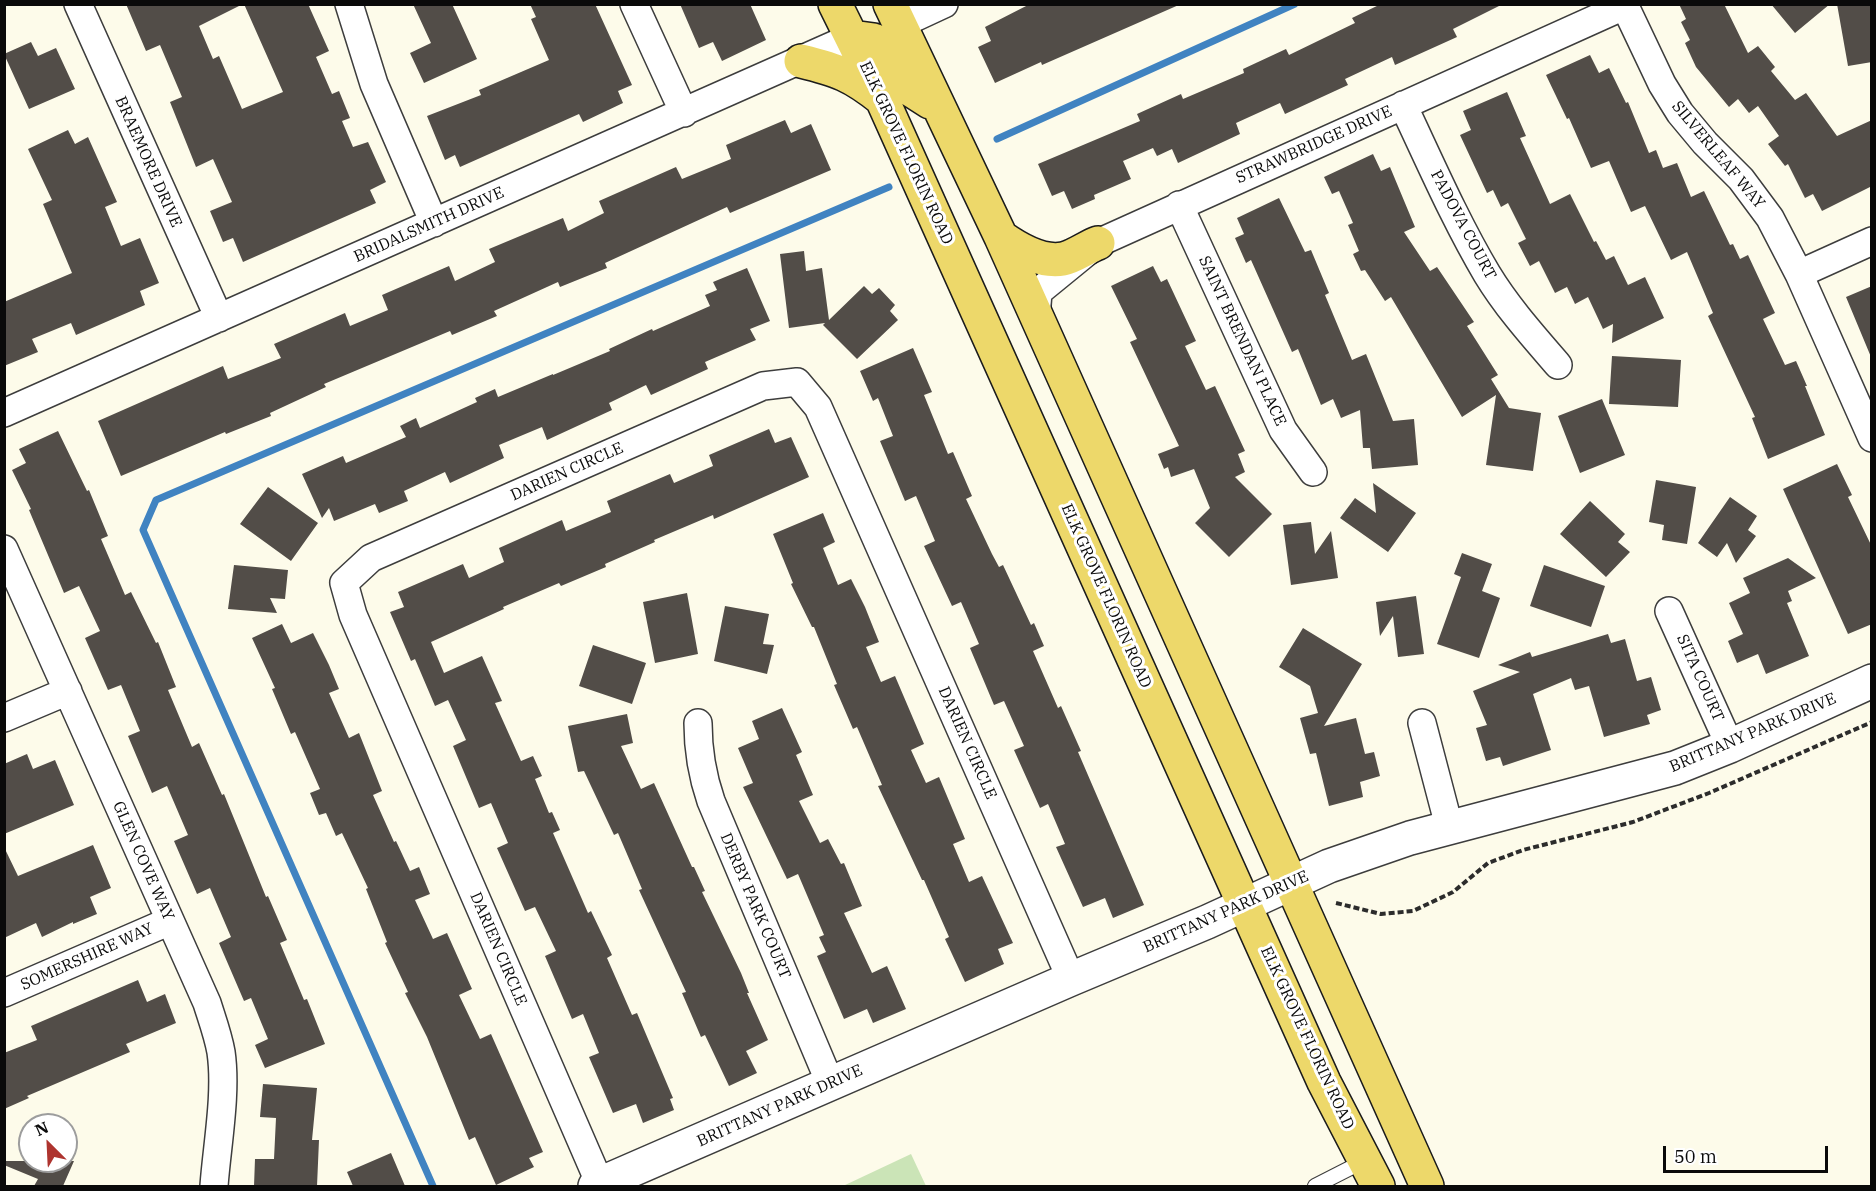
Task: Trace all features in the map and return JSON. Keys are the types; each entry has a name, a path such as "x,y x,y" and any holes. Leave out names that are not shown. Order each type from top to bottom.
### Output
{"main road":[{"name":"ELK GROVE FLORIN ROAD","path":"835,4 882,99 1324,1082 1372,1173"},
{"path":"865,4 870,12 884,21 896,14 1000,237 1427,1186"},
{"path":"852,37 874,40 888,53 905,86 941,110"},
{"path":"801,62 837,70 857,80 882,99"},
{"path":"1000,237 1023,251 1046,258 1063,259 1098,243"}],"street":[{"name":"BRAEMORE DRIVE","path":"78,4 219,318"},
{"path":"349,4 374,84 434,223"},
{"path":"634,4 684,113"},
{"path":"896,14 944,4"},
{"name":"STRAWBRIDGE DRIVE","path":"1036,318 1038,292 1098,243 1624,5"},
{"name":"SILVERLEAF WAY","path":"1624,5 1662,84 1680,113 1741,179 1770,218 1799,274 1872,438"},
{"name":"BRIDALSMITH DRIVE","path":"4,413 801,62 852,37"},
{"name":"PADOVA COURT","path":"1403,105 1460,227 1488,276 1520,321 1558,364"},
{"name":"SAINT BRENDAN PLACE","path":"1179,205 1283,430 1313,472"},
{"path":"1799,274 1872,241"},
{"name":"DARIEN CIRCLE","path":"598,1185 353,615 344,583 371,558 539,484 763,386 797,382 818,407 1071,978"},
{"name":"GLEN COVE WAY","path":"4,549 207,1003 215,1027 221,1052 223,1078 214,1186"},
{"name":"SITA COURT","path":"1669,611 1730,746"},
{"name":"BRITTANY PARK DRIVE","path":"598,1185 1361,854 1449,826 1675,768 1730,746 1872,681"},
{"path":"4,718 68,691"},
{"name":"DERBY PARK COURT","path":"698,723 698,749 711,801 830,1083"},
{"path":"1422,723 1449,826"},
{"name":"SOMERSHIRE WAY","path":"4,993 170,921"}],"lane":[{"path":"1315,1186 1372,1173"}],"path":[{"path":"1336,903 1381,914 1413,911 1453,892 1488,863 1523,850 1633,822 1709,793 1872,722"}],"green space":[{"path":"911,1154 926,1186 843,1186"}],"building":[{"path":"126,4 243,4 199,26 213,59 219,56 242,109 283,92 244,4 308,4 329,51 316,57 332,94 339,91 350,118 342,121 353,147 368,142 386,182 370,190 376,203 243,262 233,238 223,242 210,211 232,202 213,159 196,167 170,102 182,97 160,45 146,51"},
{"path":"413,4 452,4 477,59 424,83 410,53 431,43"},
{"path":"530,4 595,4 632,85 618,91 623,103 583,122 579,114 460,167 455,155 445,160 427,116 481,95 479,90 549,60 531,19 536,17"},
{"path":"680,4 750,4 766,40 722,61 713,42 699,48"},
{"path":"1030,4 1181,4 1042,65 1041,62 995,83 978,47 991,41 985,27"},
{"path":"1381,4 1503,4 1453,29 1457,37 1395,65 1392,57 1345,79 1348,85 1285,114 1280,103 1236,123 1240,134 1178,163 1172,149 1157,156 1153,148 1123,161 1131,179 1094,195 1095,199 1072,209 1064,191 1052,196 1038,164 1140,121 1137,114 1181,94 1183,99 1244,73 1243,69 1286,49 1289,55 1355,23 1352,18"},
{"path":"1679,4 1724,4 1748,53 1758,46 1775,67 1771,71 1795,100 1806,93 1837,136 1872,120 1872,186 1822,211 1813,194 1805,198 1788,164 1785,166 1768,144 1779,136 1758,106 1749,113 1738,99 1729,107 1696,67 1685,43 1690,40 1681,22 1686,19"},
{"path":"1771,4 1830,4 1795,33"},
{"path":"1837,4 1872,4 1872,62 1848,66"},
{"path":"31,42 38,56 56,48 75,89 29,109 4,54"},
{"path":"1590,55 1599,73 1609,68 1626,103 1628,102 1649,153 1656,150 1663,168 1677,163 1691,197 1704,191 1730,245 1733,244 1740,259 1748,255 1775,313 1763,319 1785,365 1796,361 1825,435 1768,459 1752,418 1755,417 1708,316 1713,313 1687,252 1671,260 1645,206 1631,212 1609,161 1591,168 1569,118 1567,119 1546,75"},
{"path":"1507,92 1526,136 1520,138 1550,204 1570,194 1594,242 1596,241 1606,260 1614,256 1628,285 1645,277 1664,318 1612,343 1613,324 1603,329 1588,297 1575,304 1567,287 1555,293 1539,261 1530,266 1518,243 1526,239 1508,203 1501,207 1493,190 1487,193 1460,135 1471,130 1463,111"},
{"path":"785,120 791,133 811,124 831,170 730,213 727,207 605,263 607,268 560,287 558,282 494,311 497,316 452,335 450,331 324,384 326,387 270,413 271,416 226,434 225,432 121,476 98,421 223,366 228,379 281,358 274,344 345,313 350,326 388,310 382,295 449,266 455,281 495,262 489,249 563,218 568,231 604,213 599,201 676,167 682,179 731,159 726,145"},
{"path":"68,130 75,144 88,137 117,202 105,207 121,246 140,238 159,283 140,291 145,305 76,335 71,323 32,339 38,352 4,366 4,302 72,273 43,204 52,200 28,149"},
{"path":"1373,154 1381,171 1390,167 1415,227 1404,232 1430,271 1437,267 1474,322 1467,326 1498,375 1491,379 1509,408 1541,413 1533,471 1486,465 1496,395 1462,417 1391,297 1385,301 1365,270 1361,271 1353,254 1359,251 1348,225 1353,223 1339,191 1332,194 1324,177"},
{"path":"1279,198 1305,252 1311,250 1329,293 1325,295 1352,360 1366,354 1393,421 1414,419 1418,465 1372,469 1370,448 1363,448 1360,410 1341,418 1333,399 1321,405 1298,349 1292,352 1251,260 1246,263 1235,238 1244,234 1237,218"},
{"path":"804,251 806,271 822,268 829,320 864,286 872,294 879,288 895,305 890,311 898,320 857,359 823,325 825,323 789,328 780,254"},
{"path":"1153,266 1161,282 1167,279 1196,341 1185,346 1206,390 1215,386 1245,451 1238,454 1245,472 1235,477 1272,514 1229,557 1195,523 1210,508 1194,469 1171,477 1168,467 1164,469 1158,454 1179,446 1130,342 1137,339 1111,286"},
{"path":"747,268 770,321 750,329 756,340 705,362 708,369 651,395 646,385 609,403 612,410 547,440 542,427 499,445 504,458 450,483 445,472 404,491 408,501 379,513 375,504 334,521 329,508 322,518 302,474 343,456 346,463 406,437 400,426 416,418 420,428 477,402 475,398 495,389 498,397 610,351 609,349 652,329 653,331 710,306 705,295 717,290 713,282"},
{"path":"1872,286 1872,357 1871,357 1846,297"},
{"path":"913,348 932,392 924,395 948,454 953,452 972,496 966,499 999,567 1003,565 1031,625 1034,623 1044,646 1033,651 1058,708 1061,706 1081,751 1078,752 1144,905 1113,918 1105,898 1083,907 1056,847 1065,844 1048,804 1040,808 1014,750 1024,746 1004,701 994,705 970,648 979,644 961,602 952,606 924,546 935,541 916,496 905,501 880,441 893,436 878,398 873,401 860,371"},
{"path":"1612,356 1681,360 1678,407 1609,404"},
{"path":"1602,399 1625,455 1580,473 1558,416"},
{"path":"769,429 775,443 791,437 809,477 714,519 713,515 654,540 655,542 605,564 606,567 561,586 559,583 503,607 504,609 431,642 444,673 482,656 502,701 495,703 521,761 533,756 542,776 535,779 549,813 552,812 560,830 553,833 588,913 591,911 612,955 607,958 632,1015 637,1013 673,1098 670,1099 674,1110 643,1123 636,1104 613,1113 589,1057 599,1053 583,1014 572,1019 545,956 556,951 535,907 525,911 497,848 508,843 491,803 479,808 453,746 466,740 448,700 435,706 415,659 411,661 390,612 404,607 398,592 463,564 469,578 504,562 499,548 562,520 566,531 611,512 607,501 670,474 674,483 713,466 709,455"},
{"path":"58,431 87,491 89,490 108,536 101,539 125,595 131,592 156,643 158,642 176,687 168,690 192,747 199,743 222,795 224,794 266,897 268,896 287,940 280,943 304,1000 307,999 325,1044 265,1068 255,1045 268,1039 251,998 244,1001 219,943 231,937 210,888 197,894 174,841 188,835 167,786 152,793 128,736 140,731 121,685 108,690 85,638 100,631 79,586 64,593 29,510 31,509 12,470 26,463 19,449"},
{"path":"1837,464 1852,495 1848,497 1872,547 1872,624 1848,634 1783,489"},
{"path":"1656,480 1696,487 1687,544 1662,540 1664,525 1649,522"},
{"path":"1373,483 1416,513 1388,552 1340,518 1355,498 1376,513"},
{"path":"268,487 318,523 291,561 240,524"},
{"path":"1730,497 1757,516 1748,530 1756,536 1736,563 1727,543 1717,557 1698,543"},
{"path":"1590,501 1625,534 1618,542 1630,552 1606,577 1560,534"},
{"path":"823,513 835,542 823,548 838,585 851,579 865,607 879,642 866,647 881,682 895,676 924,744 911,750 926,783 939,777 965,839 953,844 969,882 982,876 1013,943 998,949 1004,964 965,982 945,939 949,937 924,880 878,786 882,785 857,727 853,729 834,685 837,684 814,627 791,584 793,583 773,534"},
{"path":"1311,522 1315,554 1331,531 1338,578 1291,585 1283,525"},
{"path":"1462,553 1492,564 1482,591 1500,598 1479,658 1437,644 1461,577 1454,574"},
{"path":"1788,558 1816,578 1788,591 1792,601 1787,603 1809,656 1766,674 1758,654 1737,663 1728,641 1743,634 1729,603 1750,593 1743,578"},
{"path":"234,565 288,570 285,599 270,598 277,613 228,609"},
{"path":"1544,565 1605,586 1591,627 1530,606"},
{"path":"687,593 698,654 655,663 643,602"},
{"path":"1416,596 1424,654 1398,657 1393,616 1380,636 1376,602"},
{"path":"725,606 769,614 763,644 774,645 767,674 714,661"},
{"path":"282,624 291,643 313,633 329,665 339,689 329,693 349,738 359,733 382,791 373,795 410,871 419,867 430,894 415,900 433,939 447,933 472,989 459,995 480,1039 491,1034 543,1152 529,1158 534,1167 496,1185 475,1137 469,1140 427,1037 405,993 408,992 385,943 387,942 366,889 368,888 342,833 336,836 326,813 319,815 310,793 320,789 295,732 291,734 272,689 275,688 252,638"},
{"path":"1303,628 1362,664 1324,726 1356,718 1365,754 1374,752 1380,776 1360,782 1363,797 1329,806 1316,753 1310,754 1300,718 1318,713 1310,686 1279,667"},
{"path":"1608,634 1611,643 1625,639 1637,681 1651,677 1661,710 1647,715 1650,724 1604,737 1589,686 1575,690 1571,678 1533,694 1551,750 1503,766 1500,757 1486,761 1476,728 1487,725 1473,691 1520,672 1498,665 1530,652 1532,657"},
{"path":"593,645 646,663 632,704 579,686"},
{"path":"782,708 802,752 796,755 813,795 799,801 820,843 828,839 841,864 844,863 862,906 844,913 872,973 887,966 906,1009 873,1023 867,1009 844,1019 817,956 826,952 819,937 824,935 798,874 787,879 743,787 753,783 738,748 759,739 752,721"},
{"path":"627,714 633,743 621,746 641,789 654,783 705,891 702,892 741,973 749,993 747,993 768,1040 746,1051 757,1073 729,1086 705,1035 701,1037 682,993 686,992 639,890 642,889 618,833 614,835 584,771 578,772 568,726"},
{"path":"27,754 33,769 55,760 74,805 4,834 4,764"},
{"path":"93,845 111,888 90,897 97,914 73,924 73,922 42,937 36,923 4,938 4,847 18,876"},
{"path":"138,980 147,1002 165,994 176,1023 126,1044 130,1052 27,1096 29,1098 4,1109 4,1053 37,1040 31,1026"},
{"path":"263,1084 317,1088 312,1140 319,1140 317,1186 254,1186 255,1159 274,1159 276,1118 260,1117"},
{"path":"391,1153 405,1186 353,1186 347,1172"},
{"path":"4,1161 18,1161 18,1171 4,1165"},
{"path":"23,1173 69,1173 63,1186 34,1186 38,1179"}],"waterway":[{"path":"997,139 1295,4"},
{"path":"433,1186 143,530 156,500 889,187"}]}
